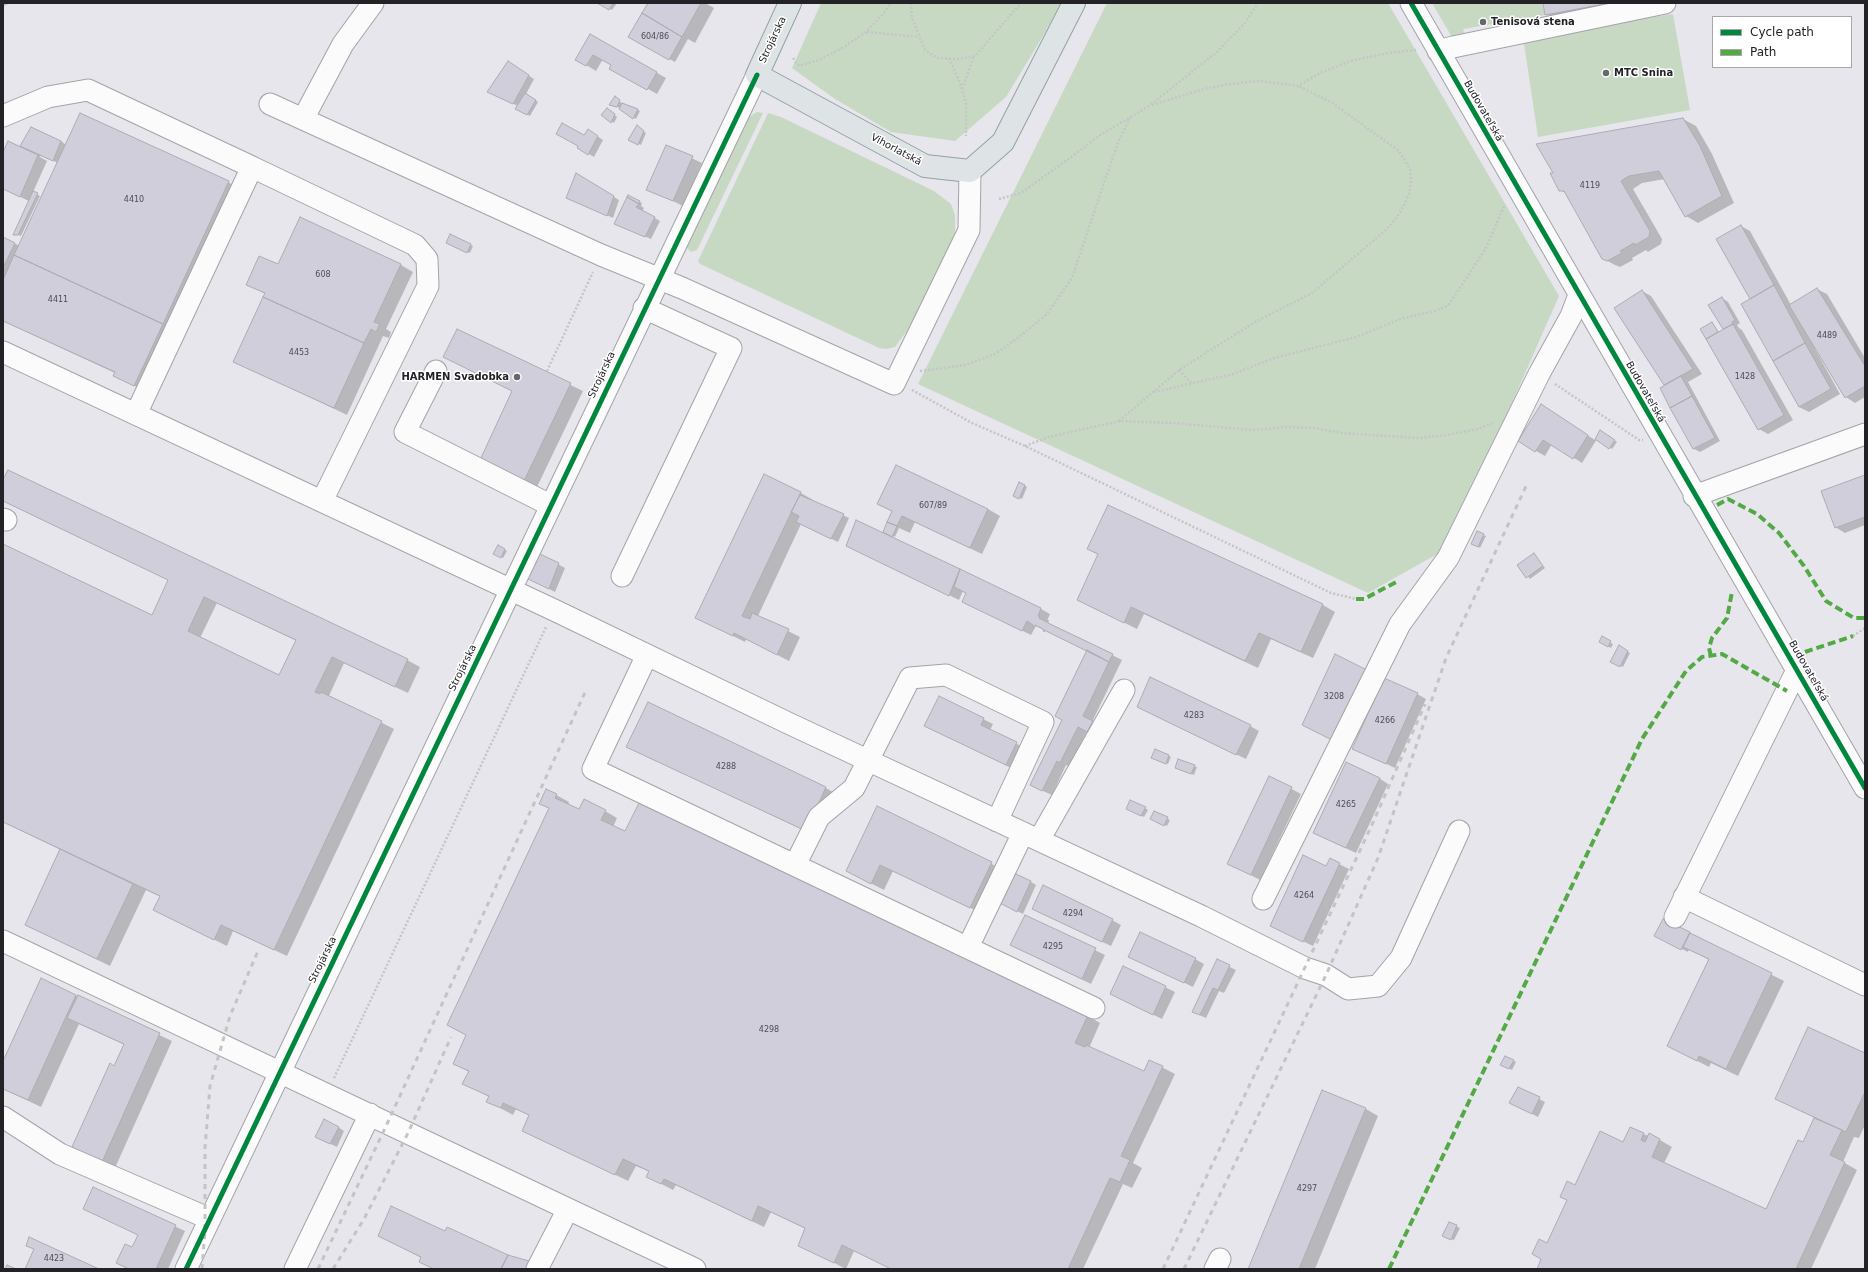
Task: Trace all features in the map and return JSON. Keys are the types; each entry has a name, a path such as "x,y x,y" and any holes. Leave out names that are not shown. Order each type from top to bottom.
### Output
{"main road":[{"name":"Strojárska","path":"757,75 790,3"},
{"path":"970,171 1003,142 1074,3"},
{"name":"Vihorlatská","path":"757,75 926,166 970,171"}],"street":[{"path":"303,119 343,44 373,3"},
{"name":"Budovateľská","path":"1411,3 1694,496 1865,788"},
{"path":"1438,52 1453,47 1665,3"},
{"name":"Strojárska","path":"186,1269 658,278 757,75"},
{"path":"3,116 48,97 88,90 415,245 427,259 428,286 322,501"},
{"path":"270,104 601,255 658,278 894,384 969,230 970,171"},
{"path":"136,414 252,167"},
{"path":"1263,899 1400,624 1448,558 1539,374 1571,316 1579,295"},
{"path":"622,576 731,348 644,308"},
{"path":"3,352 554,610 868,761 1201,916 1305,968 1326,975 1348,989 1378,986 1401,958 1459,831"},
{"path":"436,371 405,432 550,505"},
{"path":"1694,496 1865,434"},
{"path":"647,655 593,769 1094,1008"},
{"path":"1675,917 1797,670"},
{"path":"795,865 819,817 854,788 910,678 946,675 1043,722 997,821"},
{"path":"968,947 1031,837 1124,690"},
{"path":"1684,897 1865,985"},
{"path":"3,941 695,1269"},
{"path":"295,1269 370,1114"},
{"path":"3,1117 60,1154 210,1218"},
{"path":"537,1269 568,1209"}],"path":[{"path":"793,58 799,66 818,60 844,48 866,32 891,3"},
{"path":"911,3 912,18 925,50 938,58 974,56"},
{"path":"962,89 974,56 1021,3"},
{"path":"999,199 1021,193 1074,156 1100,135 1150,106 1217,52 1246,22 1258,3"},
{"path":"866,32 920,37"},
{"path":"1298,86 1322,72 1354,60 1395,52 1417,50"},
{"path":"949,58 962,89 966,103 966,136"},
{"path":"1119,421 1179,370 1255,322 1312,293 1387,228 1400,213 1409,194 1410,169 1399,151 1331,102 1298,86 1259,81 1230,84 1204,89 1150,106"},
{"path":"918,371 966,365 995,354 1019,337 1046,314 1072,278 1119,140 1130,118"},
{"path":"1152,393 1233,374 1274,358 1356,337 1403,318 1435,311 1448,306 1486,248 1506,204"},
{"path":"547,371 601,255"},
{"path":"1179,370 1192,384"},
{"path":"1539,374 1639,440"},
{"path":"910,389 972,422 1331,593 1356,599"},
{"path":"1025,446 1049,438 1119,421 1173,423 1252,430 1288,427 1314,428 1342,433 1420,438 1478,429 1522,410"},
{"path":"327,1094 554,610"},
{"path":"1853,636 1865,628"}],"green space":[{"path":"821,3 1061,3 1006,97 955,141 891,132 835,99 792,68"},
{"path":"1107,3 1388,3 1559,296 1448,548 1368,593 918,384"},
{"name":"Tenisová stena","path":"1432,3 1543,3 1545,15 1463,29 1465,37 1453,39"},
{"name":"MTC Snina","path":"1673,14 1690,110 1538,137 1523,37"},
{"path":"757,112 763,113 697,250 691,252 686,247 689,237 747,118"},
{"path":"768,113 781,117 934,191 951,204 955,215 955,239 917,317 895,347 886,349 879,348 700,264 698,261"}],"building":[{"path":"597,3 613,3 609,10"},
{"path":"648,3 701,3 682,37 642,13"},
{"path":"1543,3 1610,3 1545,15"},
{"path":"642,13 682,37 669,60 628,37"},
{"path":"590,34 657,72 647,90 609,69 611,65 593,55 586,66 575,60"},
{"path":"508,61 529,75 513,104 487,92"},
{"path":"525,93 536,100 527,115 515,109"},
{"path":"615,96 620,100 617,107 609,105"},
{"path":"622,103 638,109 633,119 619,109"},
{"path":"607,108 615,114 611,123 601,115"},
{"path":"80,113 229,181 163,324 14,255"},
{"path":"1683,118 1700,146 1722,196 1685,217 1659,171 1629,176 1621,181 1650,231 1649,237 1620,251 1622,253 1607,261 1602,259 1564,191 1559,191 1550,173 1553,173 1536,144"},
{"path":"562,123 584,135 588,129 598,136 588,155 577,148 578,146 556,134"},
{"path":"637,125 644,131 638,145 628,140"},
{"path":"31,127 61,141 53,161 20,146"},
{"path":"8,141 38,155 20,197 3,189 3,152"},
{"path":"666,145 693,156 673,201 646,190"},
{"path":"576,173 614,196 607,216 566,198"},
{"path":"33,191 38,193 18,235 13,235"},
{"path":"628,195 640,201 639,204 627,197"},
{"path":"627,197 639,204 636,207 655,217 645,237 614,224"},
{"path":"300,217 401,264 374,322 380,324 376,332 371,329 364,343 263,297 265,293 246,285 259,256 278,264"},
{"path":"1741,225 1774,285 1750,299 1716,239"},
{"path":"450,234 471,244 467,253 446,243"},
{"path":"3,237 15,243 3,268"},
{"path":"14,255 163,324 134,386 113,376 115,372 3,321 3,280"},
{"path":"1774,285 1805,343 1773,361 1741,304"},
{"path":"1817,288 1865,366 1865,386 1845,398 1789,305"},
{"path":"1642,290 1693,369 1664,385 1614,308"},
{"path":"263,297 364,343 334,408 233,362"},
{"path":"1722,297 1735,320 1732,322 1733,324 1723,329 1708,305"},
{"path":"1712,322 1718,332 1706,339 1700,329"},
{"path":"1733,324 1784,415 1758,430 1706,339"},
{"path":"457,329 571,383 524,481 480,460 512,391 443,357"},
{"path":"1805,343 1831,389 1799,407 1773,361"},
{"path":"1681,376 1692,396 1670,408 1660,388"},
{"path":"1692,396 1715,438 1693,449 1670,408"},
{"path":"1541,404 1588,435 1573,459 1543,440 1535,452 1518,441"},
{"path":"1600,430 1615,440 1609,449 1595,439"},
{"path":"896,465 988,509 970,548 902,516 897,526 887,522 892,511 877,504"},
{"path":"8,470 408,659 395,687 332,657 315,692 320,694 321,692 382,721 274,950 221,925 214,940 153,910 160,896 3,822 3,544 152,615 168,580 3,501 3,479","holes":["204,597 296,640 279,675 188,631"]},
{"path":"764,474 801,492 742,616 750,619 752,613 789,629 777,655 734,633 733,636 695,618"},
{"path":"1865,475 1865,517 1835,528 1821,491"},
{"path":"1019,482 1025,485 1019,499 1013,496"},
{"path":"800,495 844,514 831,539 796,522 799,516 791,512"},
{"path":"1108,505 1323,604 1301,652 1259,633 1245,661 1131,607 1124,623 1077,600 1098,554 1087,549"},
{"path":"856,520 960,569 949,596 846,546"},
{"path":"887,522 897,526 892,537 883,532"},
{"path":"1477,531 1484,534 1478,547 1471,544"},
{"path":"498,545 505,549 501,558 493,554"},
{"path":"538,553 559,563 549,589 526,578"},
{"path":"1534,553 1543,566 1526,578 1517,565"},
{"path":"960,569 1041,608 1038,616 1040,616 1039,618 1047,622 1048,620 1048,623 1113,654 1109,662 1044,630 1044,632 1043,629 1035,625 1034,627 1032,626 1033,625 1027,621 1022,631 962,602 966,593 954,587"},
{"path":"1602,636 1611,641 1608,647 1599,642"},
{"path":"1619,645 1628,651 1620,667 1610,662"},
{"path":"1087,650 1109,662 1083,716 1093,721 1087,732 1078,727 1060,763 1057,761 1042,791 1030,785 1062,720 1055,716"},
{"path":"1335,654 1367,670 1334,741 1302,725"},
{"path":"1150,677 1251,725 1236,755 1137,707"},
{"path":"1384,678 1418,693 1386,764 1352,749"},
{"path":"939,696 984,718 981,725 1017,742 1006,765 924,726"},
{"path":"648,702 826,787 806,831 626,747"},
{"path":"1155,749 1169,755 1166,764 1151,758"},
{"path":"1178,759 1195,765 1191,774 1175,768"},
{"path":"1346,762 1380,778 1346,848 1313,833"},
{"path":"1269,776 1292,787 1251,875 1227,864"},
{"path":"546,789 557,794 555,798 579,809 584,799 606,810 601,820 625,831 639,803 1088,1015 1075,1043 1085,1047 1086,1045 1144,1071 1149,1060 1163,1066 1121,1156 1130,1160 1120,1182 1110,1178 1068,1269 891,1269 842,1245 834,1263 798,1246 805,1228 758,1206 752,1221 664,1179 661,1184 646,1177 649,1171 623,1159 615,1175 522,1131 529,1115 503,1103 501,1108 486,1102 489,1096 462,1084 469,1071 453,1064 466,1035 447,1025 549,808 539,804"},
{"path":"1130,800 1146,807 1141,816 1126,809"},
{"path":"877,806 992,862 970,908 880,865 871,884 846,871"},
{"path":"1154,811 1168,817 1164,826 1150,819"},
{"path":"60,849 133,884 97,959 25,925"},
{"path":"1303,855 1326,866 1330,858 1340,863 1303,942 1270,926"},
{"path":"1014,873 1031,881 1017,912 1000,903"},
{"path":"1043,885 1113,919 1102,942 1032,909"},
{"path":"1025,915 1096,948 1082,979 1010,945"},
{"path":"1663,919 1690,932 1681,950 1654,936"},
{"path":"1140,932 1196,958 1184,983 1128,957"},
{"path":"1690,933 1772,973 1726,1069 1699,1056 1697,1061 1667,1046 1709,959 1683,947"},
{"path":"1217,959 1230,965 1218,990 1213,988 1200,1015 1192,1012"},
{"path":"1123,966 1166,986 1153,1015 1110,994"},
{"path":"41,978 76,995 28,1100 3,1089 3,1061"},
{"path":"78,995 160,1033 102,1162 72,1147 110,1063 114,1066 124,1044 67,1018"},
{"path":"1808,1027 1865,1053 1865,1092 1846,1132 1775,1099"},
{"path":"1505,1056 1514,1060 1509,1069 1500,1065"},
{"path":"1518,1087 1540,1097 1532,1114 1509,1103"},
{"path":"1322,1090 1366,1108 1299,1269 1248,1269"},
{"path":"1814,1118 1842,1130 1830,1155 1845,1162 1796,1269 1537,1269 1541,1259 1532,1254 1539,1239 1547,1243 1567,1200 1560,1197 1567,1181 1575,1185 1600,1131 1623,1142 1630,1127 1644,1133 1641,1140 1645,1142 1649,1133 1660,1139 1652,1157 1766,1209 1798,1140 1803,1142"},
{"path":"324,1119 339,1127 330,1144 315,1137"},
{"path":"93,1187 176,1225 156,1269 129,1269 116,1263 125,1244 132,1247 138,1235 83,1209"},
{"path":"391,1206 445,1231 447,1227 508,1255 501,1269 434,1269 419,1262 421,1257 378,1236"},
{"path":"1449,1222 1457,1225 1451,1240 1442,1236"},
{"path":"29,1237 99,1269 25,1269 34,1249 26,1246"},
{"path":"508,1255 529,1261 526,1269 501,1269"},
{"path":"7,1265 16,1269 5,1269"}],"railway":[{"path":"3,5 7,3"},
{"path":"1184,1269 1326,975 1378,858 1446,658 1528,482"},
{"path":"318,1269 387,1124 587,688"},
{"path":"1163,1269 1371,827 1425,704"},
{"path":"202,1269 205,1230 205,1148 210,1086 230,1016 258,951"},
{"path":"333,1269 364,1219 408,1133 451,1037"}],"marked path":[{"path":"1717,505 1728,499 1757,514 1779,533 1804,566 1826,601 1854,618 1865,618"},
{"path":"1356,599 1364,599 1398,581"},
{"path":"1711,656 1709,648 1712,638 1727,618 1732,592"},
{"path":"1805,652 1853,636"},
{"path":"1389,1269 1642,739 1686,671 1702,657 1722,654 1787,691"}],"cycle path":[{"path":"1411,3 1865,788"},
{"path":"186,1269 757,75"}],"place":[{"name":"Tenisová stena","path":"1483,22"},
{"name":"MTC Snina","path":"1606,73"},
{"name":"HARMEN Svadobka","path":"517,377"}]}
